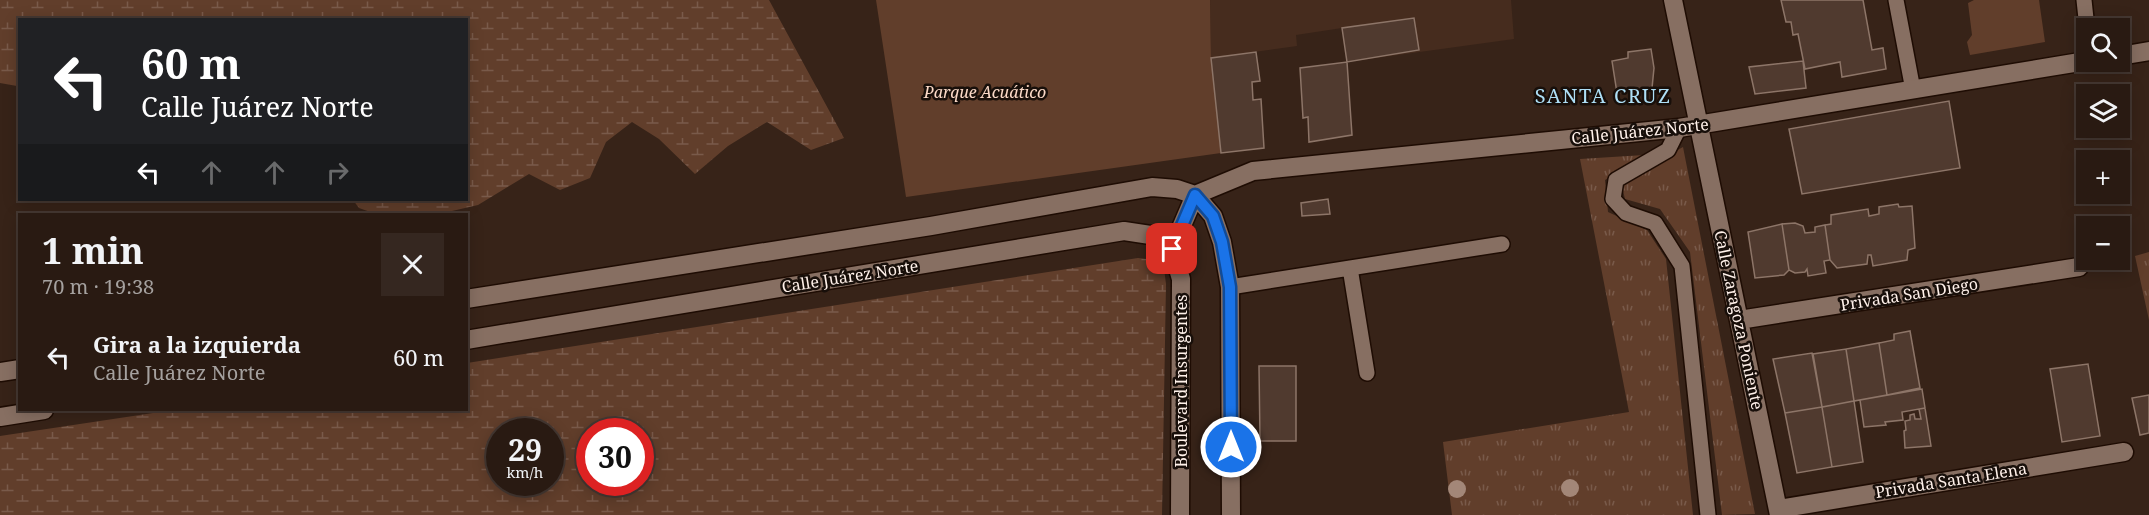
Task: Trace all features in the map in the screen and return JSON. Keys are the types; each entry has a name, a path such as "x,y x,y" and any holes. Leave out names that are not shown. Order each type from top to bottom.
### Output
{"street":[{"name":"Calle Zaragoza Poniente","path":"1673,0 1778,512"},
{"path":"2130,54 2149,51"},
{"name":"Calle Juárez Norte","path":"1195,195 1253,171 1699,126 2076,63"},
{"path":"468,299 931,226 1152,187 1177,189 1195,195 1213,216 1222,242 1230,287 1231,515"},
{"path":"1172,249 1195,195"},
{"name":"Calle Juárez Norte","path":"468,340 1124,231 1157,236 1172,249"},
{"name":"Boulevard Insurgentes","path":"1172,249 1181,279 1180,515"},
{"name":"Privada San Diego","path":"1739,320 2076,267"},
{"path":"0,372 18,369"},
{"path":"0,417 38,411"},
{"name":"Privada Santa Elena","path":"1778,512 2124,452"}],"lane":[{"path":"1896,0 1913,90"},
{"path":"2084,0 2086,18"},
{"path":"1679,128 1668,150 1616,180 1613,199 1626,213 1655,223 1682,266 1708,515"},
{"path":"1230,287 1502,244"},
{"path":"1350,268 1367,374"}],"shaded area":[{"path":"1210,0 1511,0 1514,39 1347,62 1342,28 1296,35 1297,46 1211,58"}],"green space":[{"path":"0,0 769,0 844,138 811,150 767,122 728,146 695,174 659,139 632,122 606,142 590,178 560,190 529,174 478,205 443,213 373,213 359,208 354,201 468,201 468,18 18,18 18,86 0,83"},
{"name":"Parque Acuático","path":"876,0 1210,0 1211,58 1221,153 906,197"},
{"path":"1974,0 2039,0 2045,42 1970,55 1967,42 1972,35 1968,3"},
{"path":"1683,147 1755,514 1722,515 1690,252 1660,209 1625,199 1621,182"},
{"path":"1644,155 1605,180 1608,212 1647,230 1666,259 1693,515 1452,515 1443,442 1629,412 1580,159"},
{"path":"2149,252 2149,320 2135,256"},
{"path":"1138,258 1163,261 1166,284 1162,515 0,515 0,436 166,411 468,411 468,363"}],"building":[{"path":"1781,0 1863,0 1872,50 1883,48 1886,69 1842,77 1840,62 1805,69 1798,34 1793,35 1791,22 1786,22"},
{"path":"1414,18 1419,50 1347,62 1342,28"},
{"path":"1651,49 1654,68 1652,88 1617,93 1612,61 1628,58 1628,52"},
{"path":"1256,52 1260,81 1252,82 1253,100 1261,99 1264,148 1221,153 1211,58"},
{"path":"1803,61 1806,88 1755,94 1749,67"},
{"path":"1347,62 1352,135 1309,142 1308,117 1303,118 1300,68"},
{"path":"1949,101 1960,168 1802,194 1789,129"},
{"path":"1328,199 1330,214 1302,216 1301,203"},
{"path":"1898,204 1899,207 1912,206 1915,248 1908,250 1907,260 1873,266 1871,255 1868,255 1867,264 1837,268 1830,260 1825,225 1831,224 1831,215 1868,209 1869,216 1879,214 1879,207"},
{"path":"1795,223 1803,226 1805,233 1815,232 1815,227 1825,225 1830,260 1824,261 1826,273 1808,276 1807,269 1805,272 1795,273 1789,270 1782,224"},
{"path":"1782,224 1789,270 1784,275 1755,278 1748,232"},
{"path":"1910,331 1920,388 1887,395 1879,343 1894,340 1894,334"},
{"path":"1879,343 1887,395 1854,401 1846,349"},
{"path":"1846,349 1854,401 1822,407 1813,354"},
{"path":"1812,353 1822,407 1785,413 1773,359"},
{"path":"2088,364 2100,436 2062,442 2050,369"},
{"path":"1259,366 1296,366 1296,441 1260,441"},
{"path":"1922,389 1925,408 1902,412 1903,420 1885,422 1886,425 1864,427 1860,400"},
{"path":"2149,395 2149,433 2140,435 2132,398"},
{"path":"1854,401 1863,462 1832,467 1822,407"},
{"path":"1822,407 1832,467 1797,473 1785,413"},
{"path":"1925,408 1931,446 1905,448 1905,421 1910,420 1910,415 1914,414 1915,419 1921,419 1919,409"}],"district":[{"name":"SANTA CRUZ","path":"1603,95"}],"route":[{"path":"1172,249 1195,195 1213,216 1222,242 1230,287 1231,447"}]}
